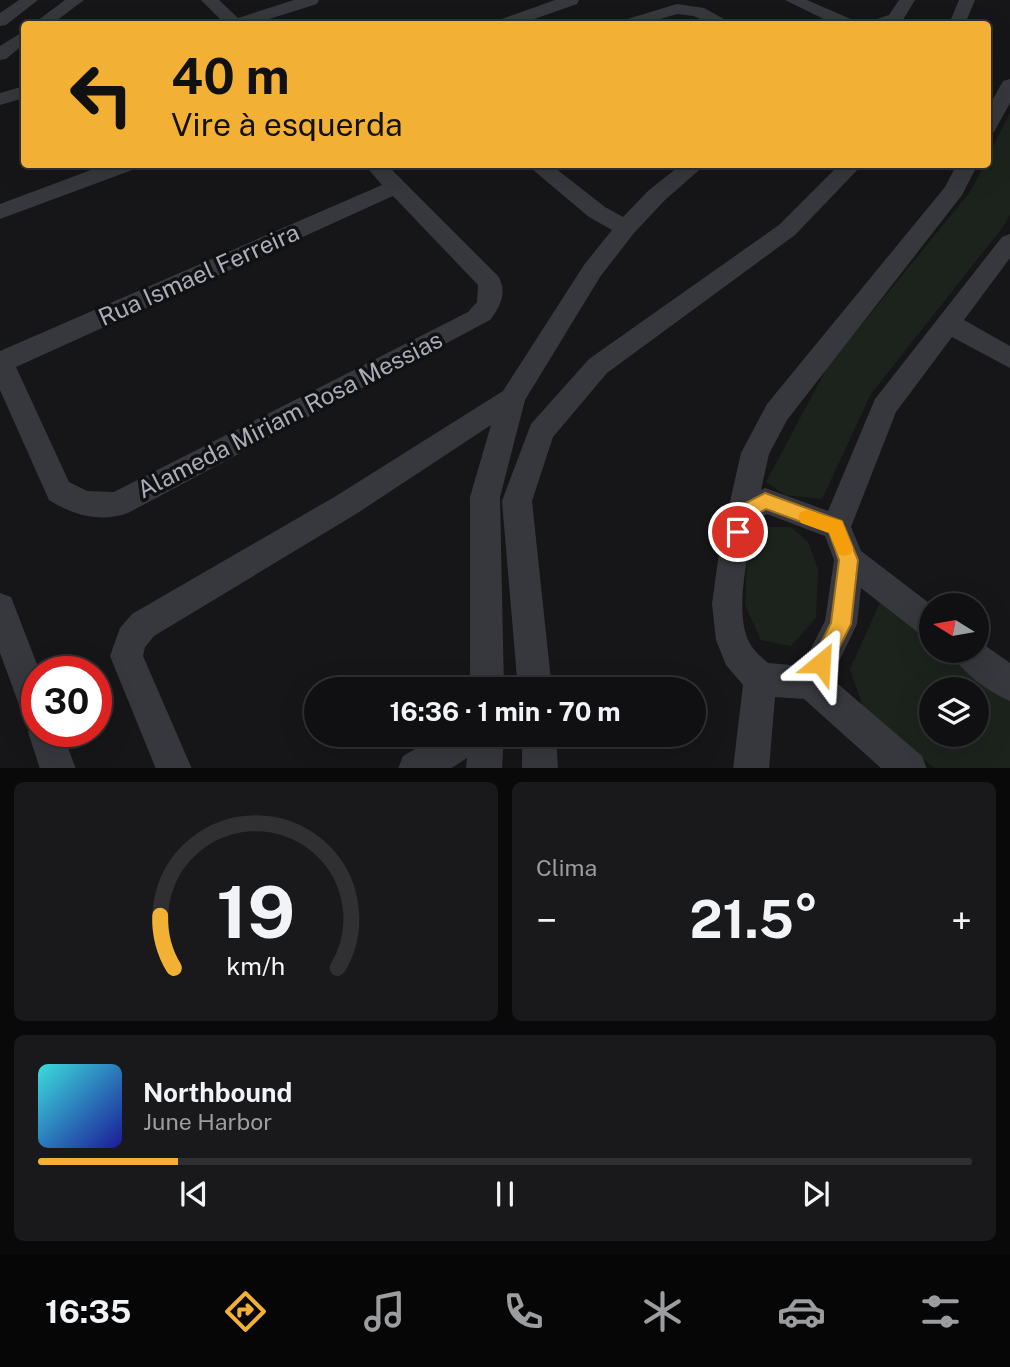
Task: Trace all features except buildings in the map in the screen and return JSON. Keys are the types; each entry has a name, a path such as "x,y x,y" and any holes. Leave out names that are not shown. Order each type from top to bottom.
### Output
{"street":[{"path":"0,21 30,0"},
{"path":"45,21 76,0"},
{"path":"209,0 233,21"},
{"path":"246,21 312,0"},
{"path":"513,21 571,0"},
{"path":"793,0 840,21"},
{"path":"889,21 895,19 907,0"},
{"path":"958,21 967,0"},
{"path":"638,21 673,7 688,7 719,21"},
{"path":"0,55 21,38"},
{"path":"991,121 1010,85"},
{"path":"0,99 21,93"},
{"path":"0,212 117,168"},
{"path":"378,168 396,187"},
{"path":"541,168 597,212 626,228"},
{"path":"487,677 485,498 512,398 592,271 626,228 657,195 691,168"},
{"path":"533,677 517,501 541,432 598,366 787,230 849,168"},
{"path":"909,768 811,683 760,679 737,653 728,617 729,581 755,453 777,412 954,190 966,168"},
{"name":"Alameda Miriam Rosa Messias","path":"1,362 59,491 74,501 92,506 118,505 477,318 487,309 492,294 490,282 396,187"},
{"name":"Rua Ismael Ferreira","path":"1,362 396,187"},
{"path":"811,683 841,624 849,560 836,527 884,407 1010,242"},
{"path":"948,323 1010,358"},
{"path":"174,768 126,656 131,639 143,625 346,505 512,398"},
{"path":"743,513 765,501 836,527"},
{"path":"849,560 919,614"},
{"path":"0,608 21,665"},
{"path":"983,663 1010,684"},
{"path":"751,768 760,679"},
{"path":"50,747 58,768"},
{"path":"416,768 452,747"},
{"path":"484,768 486,747"},
{"path":"539,747 540,768"}],"shaded area":[{"path":"1010,113 1010,215 871,394 822,499 785,495 766,482 828,366 970,192 982,168 991,168 991,150"},
{"path":"764,527 791,527 808,542 818,569 816,618 791,646 761,640 745,605 747,559"},
{"path":"882,598 919,622 919,663 973,663 1010,692 1010,768 934,768 864,710 850,669"}],"slow traffic":[{"path":"807,517 836,527 844,548"}],"route":[{"path":"738,532 743,513 765,501 836,527 849,560 841,624 821,663"}]}
